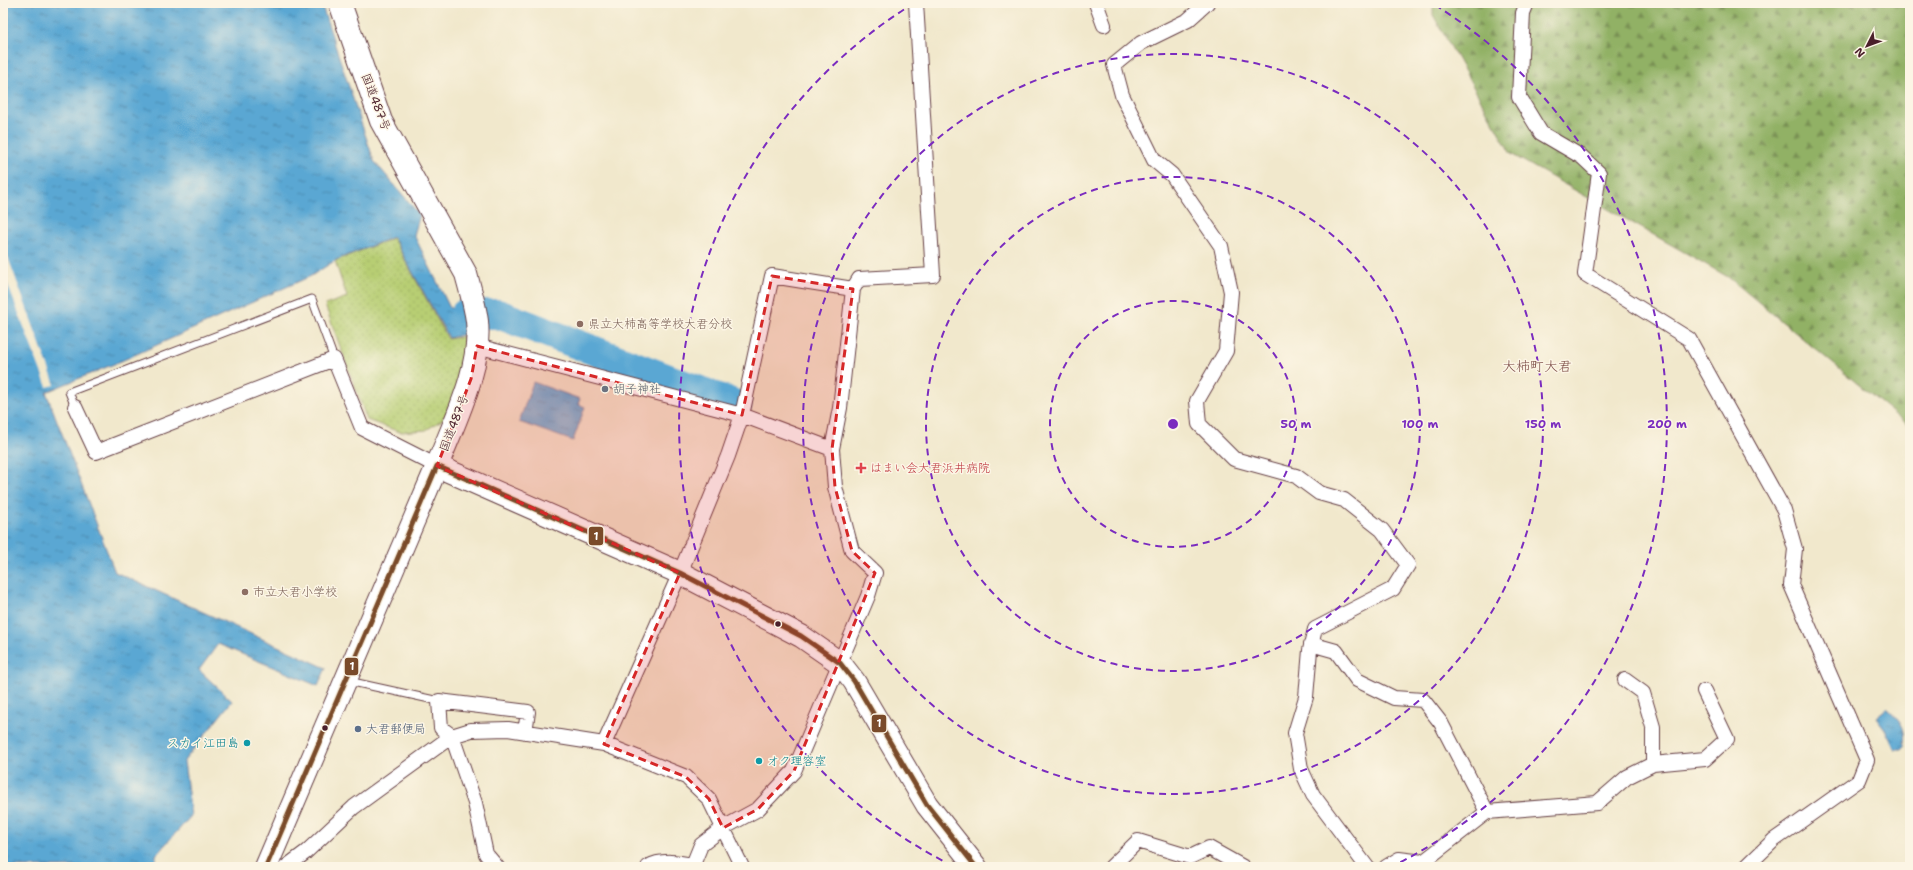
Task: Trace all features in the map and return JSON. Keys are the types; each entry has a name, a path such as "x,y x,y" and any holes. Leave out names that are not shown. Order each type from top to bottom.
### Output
{"main road":[{"name":"国道487号","path":"340,3 381,120 466,274 472,294 477,321 477,346 471,379 437,466 680,573 801,636 840,663 854,681 927,805 976,867"},
{"path":"266,867 437,466"}],"street":[{"path":"648,867 652,864 675,861 693,866 701,845 723,828 758,809 794,771 868,596 875,573 852,551 835,487 832,449 840,408 853,289 859,279 933,275 916,3"},
{"path":"1096,3 1104,25"},
{"path":"1207,3 1188,20 1141,43 1114,65 1122,95 1154,160 1172,175 1221,246 1231,292 1226,351 1197,401 1199,424 1234,459 1296,476 1319,493 1344,500 1382,530 1408,565 1393,589 1315,629 1311,644 1306,697 1295,733 1301,769 1313,795 1367,867"},
{"path":"1527,3 1523,13 1519,97 1541,133 1582,157 1598,173 1585,274 1689,340 1784,510 1794,549 1791,585 1867,760 1859,780 1774,840 1746,867"},
{"path":"604,744 680,573 728,456 742,415 772,276 853,289"},
{"path":"477,346 742,415 832,449"},
{"path":"75,406 96,452 334,359 362,428 437,466"},
{"path":"1311,644 1336,651 1357,680 1394,698 1423,700 1441,723 1487,812"},
{"path":"1625,680 1643,693 1653,727 1653,764"},
{"path":"1386,867 1399,859 1423,862 1487,812 1597,803 1627,778 1653,764 1705,759 1727,739 1704,691"},
{"path":"497,867 486,854 474,804 452,736 441,728 439,701 528,712 525,732"},
{"path":"286,867 306,852 354,807 452,736 476,729 508,729 604,744 686,777 709,799 742,867"},
{"path":"1111,867 1138,841 1190,857 1209,848 1243,867"}],"lane":[{"path":"75,406 69,392 312,299 334,359"},
{"path":"345,681 439,701"}],"highlighted area":[{"path":"772,276 853,289 832,449 835,487 852,551 875,573 794,771 758,809 723,828 709,799 686,777 604,744 680,573 437,466 471,379 477,346 742,415"}],"green space":[{"path":"1433,3 1910,3 1910,427 1728,277 1511,154 1433,15"},
{"path":"393,238 448,339 468,336 470,354 451,409 445,418 426,430 400,432 367,420 325,305 347,297 335,261"}],"water":[{"path":"3,3 321,3 374,161 420,215 414,235 450,308 464,308 466,321 465,334 449,338 393,237 336,260 311,276 119,362 46,392 115,572 326,668 318,686 218,644 199,670 232,701 184,761 191,816 156,855 156,867 3,867"},
{"path":"533,382 580,399 578,404 585,407 573,441 519,422"},
{"path":"1887,708 1895,715 1903,728 1905,737 1904,743 1906,745 1902,749 1895,749 1885,729 1876,717"}],"pier":[{"path":"3,244 55,385 47,387 3,272"}],"waterway":[{"path":"465,314 498,314 737,405"}],"transit line":[{"name":"1","path":"437,466 680,573 801,636 840,663 854,681 927,805 976,867"},
{"name":"1","path":"266,867 437,466"}],"place":[{"name":"県立大柿高等学校大君分校","path":"580,324"},
{"name":"胡子神社","path":"605,389"},
{"name":"はまい会大君浜井病院","path":"861,468"},
{"name":"市立大君小学校","path":"245,592"},
{"name":"大君郵便局","path":"358,729"},
{"name":"スカイ江田島","path":"247,743"},
{"name":"オク理容室","path":"759,761"}],"district":[{"name":"大柿町大君","path":"1537,366"}]}
